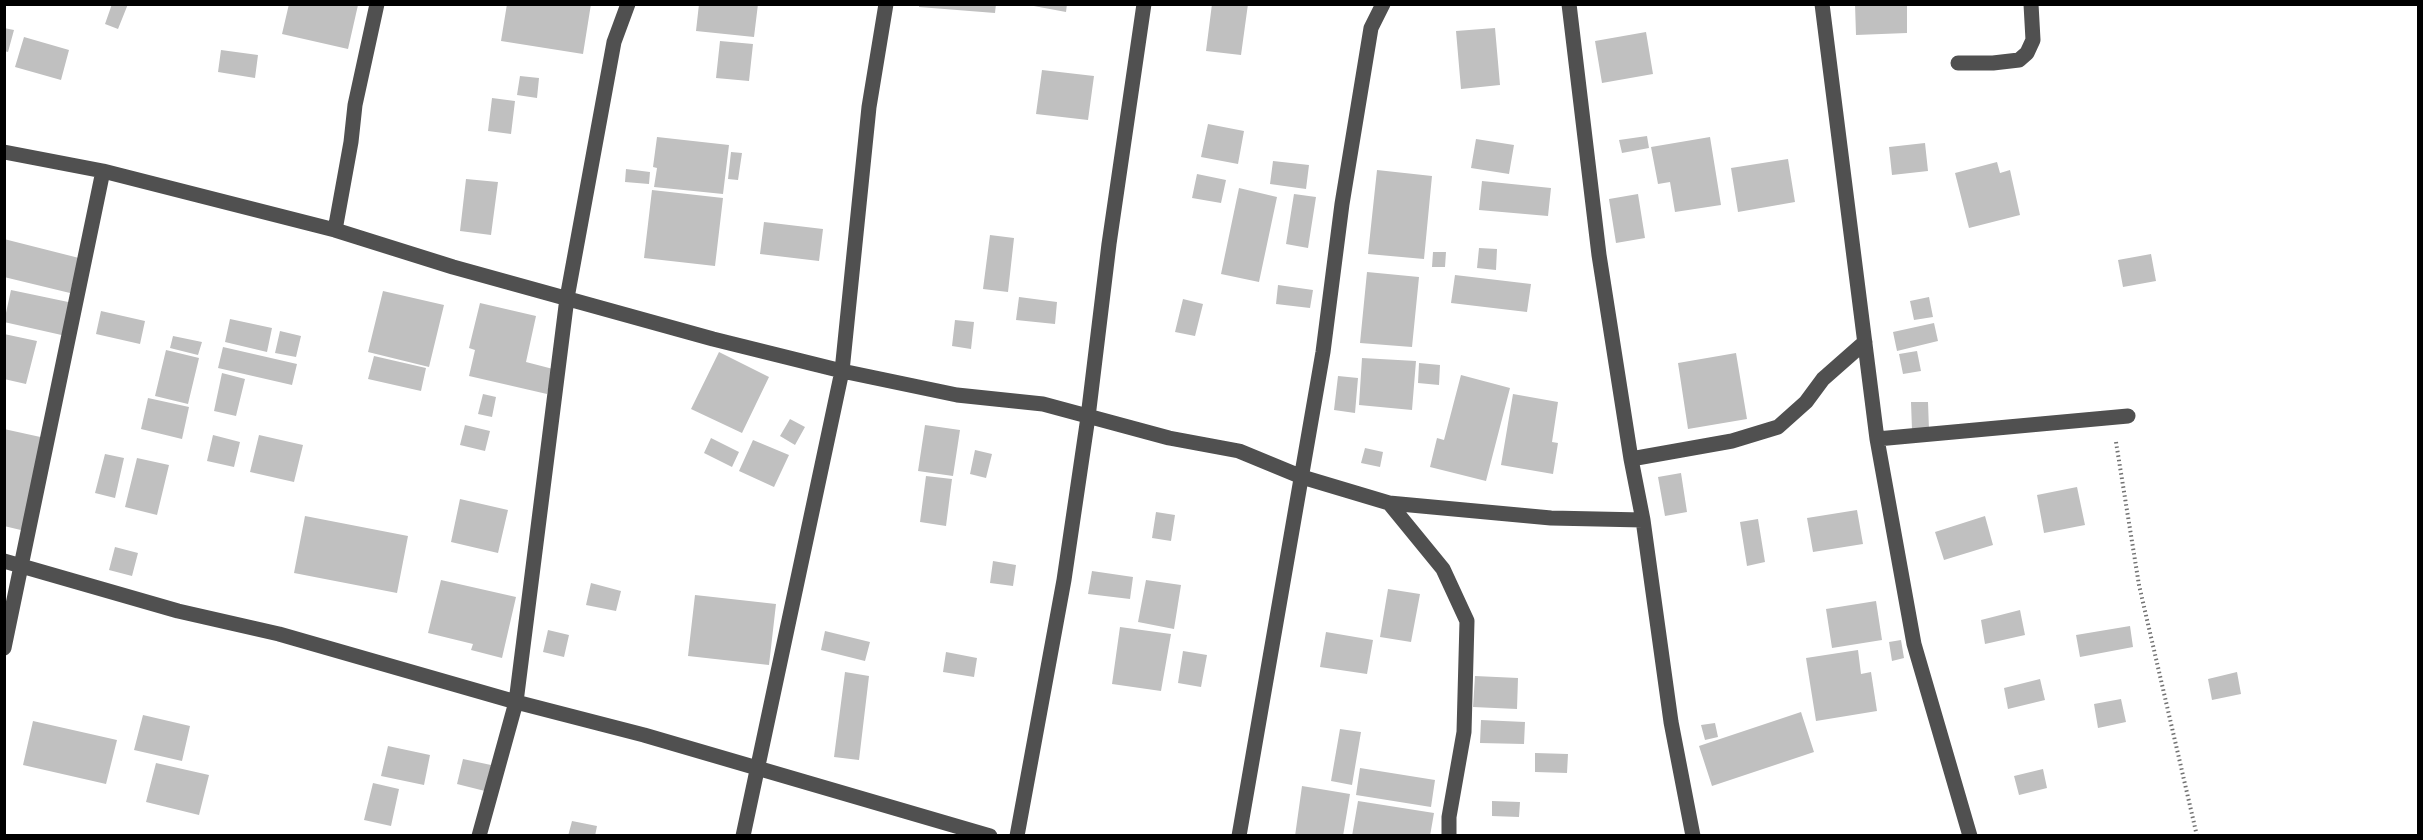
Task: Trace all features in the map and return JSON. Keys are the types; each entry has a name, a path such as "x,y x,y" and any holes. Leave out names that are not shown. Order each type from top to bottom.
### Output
{"street":[{"path":"335,230 348,164 355,105 377,4"},
{"path":"479,836 516,702 567,298 614,42 628,4"},
{"path":"743,836 842,371 869,107 886,4"},
{"path":"1017,836 1064,580 1144,4"},
{"path":"1239,836 1323,352 1342,204 1371,28 1383,4"},
{"path":"1569,4 1599,255 1631,459 1643,520 1671,722 1692,836"},
{"path":"1822,4 1877,439 1914,644 1970,836"},
{"path":"1958,63 2019,60 2027,53 2033,40 2031,4"},
{"path":"4,152 103,171 335,230 453,267 713,339 842,371 957,395 1043,404 1169,438 1239,451 1302,477 1389,503 1551,518 1643,520"},
{"path":"4,648 103,171"},
{"path":"1631,459 1732,441 1778,427 1806,402 1824,379 1865,342"},
{"path":"1877,439 2128,416"},
{"path":"1389,503 1443,569 1467,621 1464,732 1449,817 1449,836"},
{"path":"4,561 178,611 279,634 516,702 644,735 990,836"}],"path":[{"path":"2128,416 2115,435 2139,585 2197,836"}],"building":[{"path":"112,4 128,4 118,29 105,24"},
{"path":"289,4 358,5 348,49 282,34"},
{"path":"507,4 591,4 583,54 501,41"},
{"path":"699,4 758,4 754,37 696,31"},
{"path":"919,4 996,4 995,13 919,7"},
{"path":"1023,4 1067,4 1066,12"},
{"path":"1212,4 1248,4 1241,55 1206,51"},
{"path":"1855,4 1907,4 1907,33 1856,35"},
{"path":"4,28 14,30 8,52 4,51"},
{"path":"1495,28 1500,85 1461,89 1456,31"},
{"path":"1646,32 1653,74 1602,83 1595,41"},
{"path":"24,37 69,50 61,80 15,67"},
{"path":"720,41 753,44 749,81 716,78"},
{"path":"221,50 258,55 255,78 218,72"},
{"path":"1042,70 1094,76 1088,120 1036,114"},
{"path":"520,76 539,78 537,98 517,95"},
{"path":"492,98 515,101 511,134 488,131"},
{"path":"1208,124 1244,131 1238,164 1201,157"},
{"path":"1647,136 1649,148 1622,153 1619,140"},
{"path":"657,137 729,145 723,194 654,187 657,168 653,167"},
{"path":"1710,137 1721,205 1675,212 1670,182 1658,184 1651,147"},
{"path":"1476,139 1514,145 1509,174 1471,168"},
{"path":"1925,143 1928,171 1892,175 1889,147"},
{"path":"731,152 742,153 738,180 728,179"},
{"path":"1788,159 1795,202 1738,212 1731,168"},
{"path":"1273,161 1309,165 1306,189 1270,184"},
{"path":"1997,162 2000,173 2010,170 2020,215 1969,228 1955,173"},
{"path":"626,169 650,172 649,184 625,182"},
{"path":"1377,170 1432,176 1424,259 1368,254"},
{"path":"1197,174 1226,180 1221,203 1192,198"},
{"path":"466,179 498,182 491,235 460,231"},
{"path":"1482,181 1551,188 1548,216 1479,210"},
{"path":"1239,188 1277,197 1259,282 1221,274"},
{"path":"652,190 723,198 715,266 644,258"},
{"path":"1294,194 1316,197 1308,248 1286,244"},
{"path":"1638,194 1645,238 1616,243 1609,199"},
{"path":"764,222 823,229 819,261 760,254"},
{"path":"990,235 1014,238 1008,292 983,289"},
{"path":"4,239 79,258 70,293 4,277"},
{"path":"1479,248 1497,249 1496,270 1477,268"},
{"path":"1433,252 1446,252 1445,267 1432,267"},
{"path":"2151,254 2156,281 2123,287 2118,260"},
{"path":"1367,272 1419,277 1412,347 1360,343"},
{"path":"1455,275 1531,284 1527,312 1451,303"},
{"path":"1278,285 1313,290 1310,308 1276,304"},
{"path":"11,290 73,303 66,336 4,322"},
{"path":"383,291 444,305 429,367 368,352"},
{"path":"1019,297 1057,302 1055,324 1016,320"},
{"path":"1929,297 1933,317 1914,320 1910,301"},
{"path":"1183,299 1203,304 1195,336 1175,332"},
{"path":"480,303 536,316 526,362 553,369 547,394 469,376 475,350 469,348"},
{"path":"101,311 145,321 140,344 96,334"},
{"path":"230,319 272,328 267,352 225,342"},
{"path":"955,320 974,322 971,349 952,346"},
{"path":"1934,323 1938,341 1897,351 1893,332"},
{"path":"280,331 301,336 296,357 275,353"},
{"path":"4,334 37,341 26,384 4,379"},
{"path":"173,336 202,342 198,355 170,348"},
{"path":"223,347 297,364 292,385 218,368"},
{"path":"166,350 199,358 188,404 155,396"},
{"path":"1917,351 1921,371 1903,374 1899,354"},
{"path":"719,352 769,377 742,433 691,409"},
{"path":"1736,353 1747,419 1688,429 1678,363"},
{"path":"374,356 426,368 421,391 368,379"},
{"path":"1362,358 1416,361 1412,410 1359,405"},
{"path":"1419,363 1440,365 1439,385 1418,383"},
{"path":"222,373 245,379 236,416 214,411"},
{"path":"1461,375 1510,388 1486,481 1430,467 1437,438 1444,440"},
{"path":"1338,376 1358,378 1355,413 1334,410"},
{"path":"483,394 496,397 492,417 478,414"},
{"path":"1513,394 1558,402 1552,442 1558,443 1553,474 1501,465"},
{"path":"148,398 189,407 182,439 141,429"},
{"path":"1911,402 1928,402 1929,430 1912,430"},
{"path":"790,419 805,427 795,445 780,436"},
{"path":"465,425 490,431 485,451 460,445"},
{"path":"925,425 960,430 953,476 918,471"},
{"path":"4,429 45,438 25,531 4,526"},
{"path":"213,435 240,442 234,467 207,461"},
{"path":"259,435 303,445 294,482 250,472"},
{"path":"711,438 739,452 732,467 704,453"},
{"path":"753,440 789,455 774,487 739,471"},
{"path":"1365,448 1383,452 1380,467 1361,463"},
{"path":"975,450 992,454 986,478 970,474"},
{"path":"105,454 124,458 115,498 95,493"},
{"path":"137,458 169,465 157,515 125,507"},
{"path":"1681,473 1687,512 1665,516 1658,477"},
{"path":"926,476 952,479 946,526 920,522"},
{"path":"2077,487 2085,525 2044,533 2037,495"},
{"path":"460,499 508,510 498,553 451,542"},
{"path":"1857,510 1863,544 1813,552 1807,518"},
{"path":"1156,512 1175,515 1171,541 1152,538"},
{"path":"305,516 408,536 397,593 294,573"},
{"path":"1985,516 1993,545 1944,560 1935,532"},
{"path":"1758,519 1765,562 1747,566 1740,522"},
{"path":"115,547 138,553 132,576 109,570"},
{"path":"993,561 1016,565 1013,586 990,583"},
{"path":"1092,571 1133,577 1130,599 1088,594"},
{"path":"441,580 516,597 502,658 471,650 473,644 428,633"},
{"path":"1146,580 1181,585 1174,629 1138,622"},
{"path":"591,583 621,591 616,611 586,605"},
{"path":"1388,589 1420,594 1411,642 1380,637"},
{"path":"695,595 776,604 769,665 688,656"},
{"path":"1876,601 1882,640 1832,648 1826,609"},
{"path":"2020,610 2025,635 1985,644 1981,620"},
{"path":"2130,626 2133,647 2080,657 2076,635"},
{"path":"1120,627 1171,634 1161,691 1112,684"},
{"path":"548,630 569,635 564,657 543,652"},
{"path":"825,631 870,642 865,661 821,650"},
{"path":"1326,632 1373,640 1367,674 1320,667"},
{"path":"1901,640 1904,658 1892,661 1889,642"},
{"path":"1858,650 1861,674 1871,672 1877,711 1816,721 1806,658"},
{"path":"1183,651 1207,655 1201,687 1178,683"},
{"path":"946,652 977,658 974,677 943,672"},
{"path":"845,672 869,676 859,760 834,757"},
{"path":"2237,672 2241,694 2212,700 2208,679"},
{"path":"1475,676 1518,678 1517,709 1473,707"},
{"path":"2040,679 2045,700 2008,709 2004,688"},
{"path":"2121,699 2126,722 2098,728 2094,704"},
{"path":"1801,712 1814,752 1712,786 1699,746"},
{"path":"143,715 190,726 182,761 134,750"},
{"path":"1481,720 1525,722 1524,744 1480,743"},
{"path":"33,721 117,740 106,784 23,765"},
{"path":"1715,723 1718,737 1705,740 1701,725"},
{"path":"1340,729 1361,732 1352,785 1331,781"},
{"path":"388,746 430,755 424,785 381,776"},
{"path":"1535,753 1568,754 1567,773 1535,772"},
{"path":"463,759 491,765 485,791 457,784"},
{"path":"156,763 209,775 199,815 146,802"},
{"path":"1360,768 1435,780 1431,807 1356,795"},
{"path":"2043,769 2047,788 2019,795 2014,776"},
{"path":"373,783 399,789 391,826 364,820"},
{"path":"1302,786 1350,794 1343,836 1295,836"},
{"path":"1358,801 1434,813 1430,836 1352,836"},
{"path":"1492,801 1520,802 1519,817 1492,816"},
{"path":"572,821 597,826 595,836 568,836"}]}
